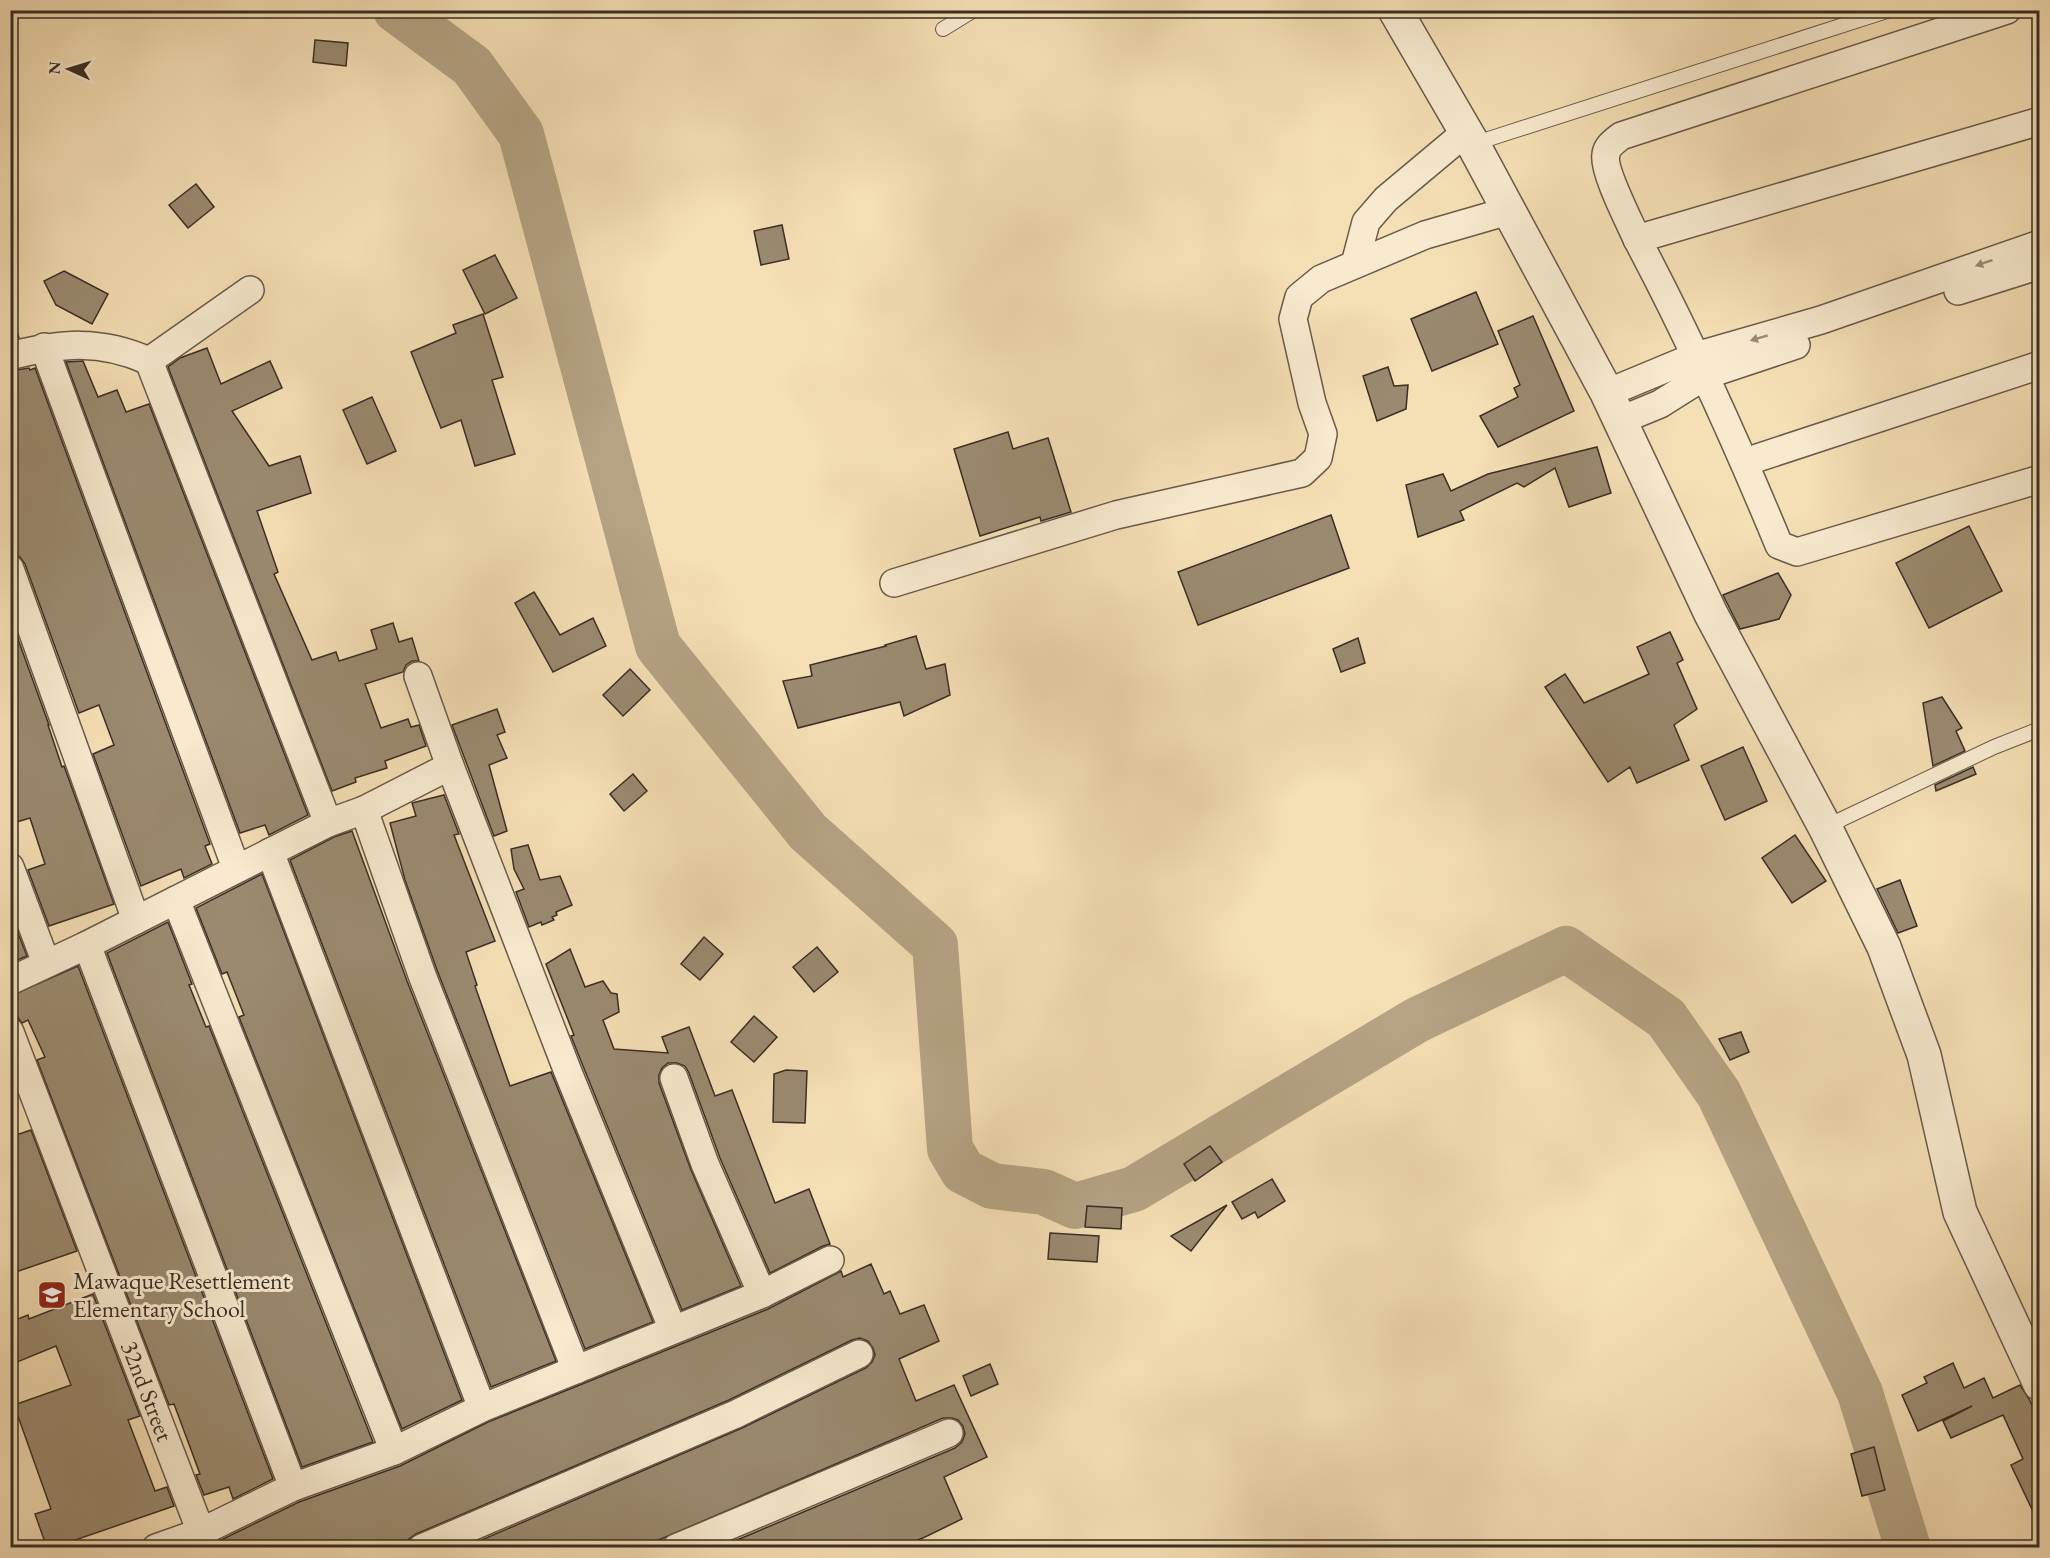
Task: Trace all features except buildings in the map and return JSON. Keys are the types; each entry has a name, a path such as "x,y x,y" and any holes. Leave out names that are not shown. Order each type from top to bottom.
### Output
{"street":[{"path":"1395,10 1469,138 1614,406 1711,614 1826,829 1884,946 1924,1054 1960,1212 2040,1384"},
{"path":"2007,10 1621,136 1605,153 1605,167 1637,239 1701,366 1745,462 1779,545 1797,552 2040,479"},
{"path":"1637,239 2040,121"},
{"path":"1355,264 1366,222 1386,198 1469,138"},
{"path":"894,583 1116,515 1302,473 1318,458 1323,434 1312,403 1293,319 1299,297 1321,279 1425,235 1508,211"},
{"path":"1614,406 1701,366 1821,320 2040,244"},
{"path":"1701,366 2040,265"},
{"path":"149,361 250,290"},
{"path":"10,356 44,347 75,344 102,346 133,354 149,361 328,824"},
{"path":"44,347 236,868"},
{"path":"1745,462 2040,365"},
{"path":"10,569 136,920"},
{"path":"418,676 450,766 564,1061 674,1330"},
{"path":"10,981 87,945 236,868 328,824 364,810 450,766"},
{"path":"364,810 422,975 576,1370"},
{"path":"270,852 482,1408"},
{"path":"10,867 46,963"},
{"path":"176,900 394,1451"},
{"path":"87,945 293,1487"},
{"name":"32nd Street","path":"10,1032 204,1540"},
{"path":"674,1078 705,1164 762,1294"},
{"path":"156,1548 204,1540 293,1487 394,1451 482,1408 762,1294 830,1260"},
{"path":"422,1548 736,1414 860,1354"},
{"path":"676,1548 949,1434"}],"lane":[{"path":"943,29 974,10"},
{"path":"1469,138 1890,10"},
{"path":"1826,829 1842,819 1994,747 2040,729"}],"waterway":[{"path":"396,10 472,66 521,134 658,646 808,832 935,945 950,1149 963,1171 992,1186 1044,1192 1075,1206 1134,1189 1417,1020 1566,949 1666,1018 1719,1094 1860,1393 1908,1548"}],"place":[{"name":"Mawaque Resettlement Elementary School","path":"52,1295"}]}
